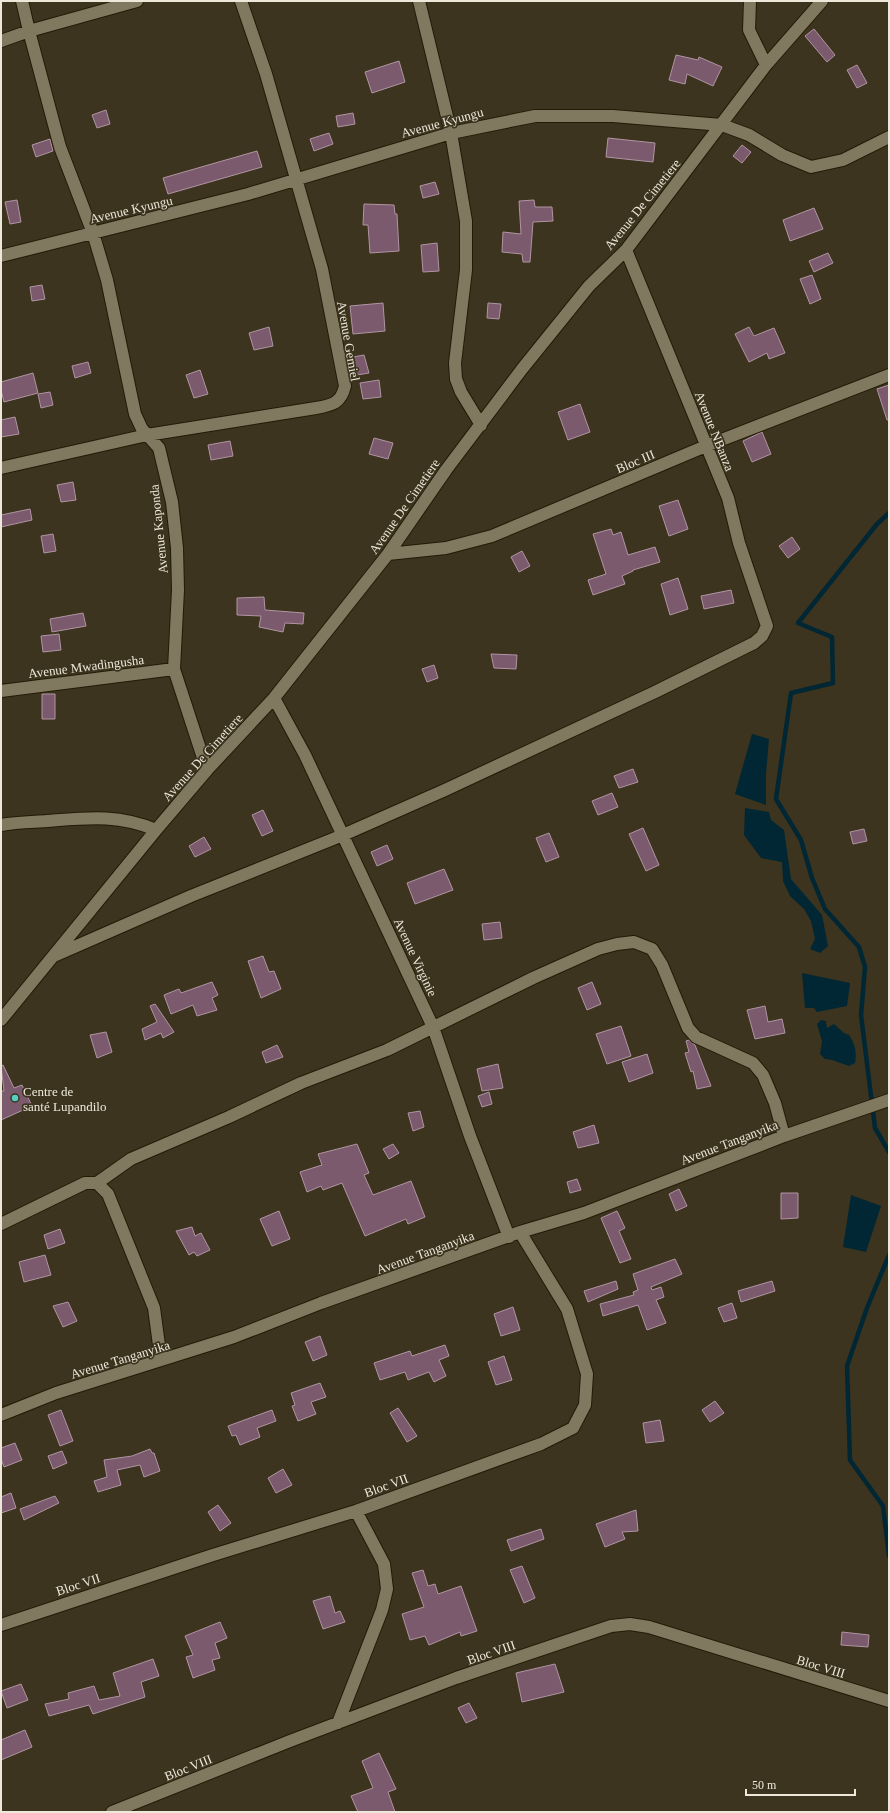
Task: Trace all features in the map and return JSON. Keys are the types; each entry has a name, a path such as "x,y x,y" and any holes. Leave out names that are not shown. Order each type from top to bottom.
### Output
{"street":[{"name":"Avenue Kaponda","path":"22,1 60,147 93,233 106,280 135,414 147,435 159,448 172,502 177,548 178,576 174,669"},
{"path":"1,41 29,31 137,1"},
{"name":"Avenue Gemiel","path":"1,468 147,435 316,408 333,404 342,397 344,386 322,269 266,74 241,1"},
{"path":"419,1 451,133 466,221 466,270 455,362 456,379 461,392 481,425"},
{"path":"750,1 749,30 766,65"},
{"name":"Avenue De Cimetiere","path":"3,1014 53,956 156,830 208,770 274,698 388,554 446,470 522,370 584,292 626,250 766,65 822,1"},
{"name":"Avenue Kyungu","path":"1,256 167,216 248,194 297,178 451,133 527,117 556,115 613,116 722,125 749,135 782,154 811,167 843,160 889,137"},
{"name":"Avenue NBanza","path":"342,835 445,790 655,692 754,643 762,636 767,626 739,543 728,498 626,250"},
{"name":"Bloc III","path":"388,554 446,548 492,536 706,446 889,374"},
{"path":"174,669 208,770"},
{"name":"Avenue Mwadingusha","path":"1,688 174,669"},
{"name":"Avenue Virginie","path":"274,698 305,755 433,1027 470,1136 515,1235"},
{"path":"1,825 94,818 115,818 137,822 156,830"},
{"path":"53,956 191,896 342,835"},
{"path":"1,1224 85,1183 97,1183 131,1159 229,1117 301,1083 388,1050 433,1027 598,949 617,944 634,942 652,949 662,965 688,1028 696,1037 753,1063 763,1075 774,1103 784,1136"},
{"name":"Avenue Tanganyika","path":"1,1415 56,1393 234,1337 321,1303 515,1235 584,1213 784,1136 889,1100"},
{"path":"97,1183 108,1194 154,1308 162,1360"},
{"name":"Bloc VII","path":"1,1625 213,1555 356,1511 541,1444 573,1428 585,1405 587,1374 567,1309 515,1235"},
{"path":"338,1723 382,1610 387,1588 384,1564 356,1511"},
{"name":"Bloc VIII","path":"112,1812 456,1678 611,1626 630,1624 649,1626 889,1701"}],"water":[{"path":"752,734 769,739 766,774 766,805 735,794"},
{"path":"745,808 769,812 771,820 784,830 791,879 822,915 828,946 820,953 810,949 815,939 811,921 804,909 790,896 783,881 782,862 761,858 744,835"},
{"path":"802,973 850,983 847,1006 817,1012 814,1008 805,1008"},
{"path":"821,1020 826,1021 827,1028 834,1024 844,1033 849,1035 855,1048 855,1063 849,1066 825,1059 820,1054 822,1041 817,1024"},
{"path":"851,1195 881,1206 866,1252 843,1247"}],"building":[{"path":"814,29 835,55 827,62 805,36"},
{"path":"676,55 698,60 699,57 722,67 713,86 687,74 685,84 669,80"},
{"path":"399,61 405,82 372,93 365,72"},
{"path":"857,65 867,83 857,88 847,70"},
{"path":"106,110 110,124 97,128 92,115"},
{"path":"353,113 355,124 338,127 336,116"},
{"path":"329,133 333,144 314,151 310,139"},
{"path":"608,138 655,143 653,162 606,157"},
{"path":"50,139 53,151 36,157 32,145"},
{"path":"742,145 751,152 742,163 733,156"},
{"path":"257,151 262,167 168,194 163,178"},
{"path":"435,182 439,194 423,198 420,186"},
{"path":"17,200 21,222 10,224 5,202"},
{"path":"534,200 535,207 552,207 553,221 533,222 530,262 523,262 522,254 502,252 503,232 521,234 519,201"},
{"path":"364,204 394,205 395,214 397,214 399,251 370,253 368,225 363,225"},
{"path":"814,208 823,229 790,241 783,220"},
{"path":"437,243 439,271 423,272 421,245"},
{"path":"828,253 833,263 814,272 809,261"},
{"path":"812,275 821,299 810,304 800,279"},
{"path":"42,285 45,299 32,301 30,287"},
{"path":"383,303 385,331 353,334 350,306"},
{"path":"488,303 501,304 499,319 487,318"},
{"path":"269,327 273,346 254,350 249,333"},
{"path":"749,327 754,336 774,328 785,353 769,359 767,353 749,362 735,334"},
{"path":"364,355 369,373 357,375 353,357"},
{"path":"88,362 91,373 75,378 72,366"},
{"path":"200,370 208,394 194,398 186,375"},
{"path":"33,373 38,393 4,402 1,382"},
{"path":"379,380 381,397 363,399 360,383"},
{"path":"889,385 889,420 887,420 877,389"},
{"path":"50,392 53,405 41,408 38,394"},
{"path":"580,404 590,432 568,440 558,412"},
{"path":"15,417 19,434 1,437 1,420"},
{"path":"762,432 771,454 752,462 743,441"},
{"path":"374,438 393,443 388,459 369,454"},
{"path":"230,441 233,456 211,460 208,445"},
{"path":"73,482 76,500 61,502 57,485"},
{"path":"678,500 688,529 669,536 659,506"},
{"path":"30,509 32,520 1,527 1,515"},
{"path":"611,529 613,535 621,532 628,555 655,547 660,562 633,570 622,576 625,584 593,595 588,580 606,574 593,534"},
{"path":"53,534 56,551 44,553 41,536"},
{"path":"792,537 800,549 788,558 779,546"},
{"path":"522,551 530,566 519,572 511,557"},
{"path":"678,578 688,609 670,615 661,584"},
{"path":"731,590 734,603 704,609 701,596"},
{"path":"264,597 265,610 304,613 303,624 285,623 283,632 259,627 261,616 237,615 237,598"},
{"path":"83,613 86,626 52,632 50,619"},
{"path":"59,634 61,650 43,652 41,636"},
{"path":"491,654 517,655 516,669 494,668"},
{"path":"434,665 438,678 427,682 422,669"},
{"path":"42,694 55,694 55,719 42,719"},
{"path":"633,769 638,782 619,788 614,776"},
{"path":"612,793 618,807 598,815 592,801"},
{"path":"263,810 273,831 262,836 252,815"},
{"path":"643,828 659,865 646,871 629,834"},
{"path":"864,829 867,841 853,844 850,832"},
{"path":"549,833 559,857 546,862 536,838"},
{"path":"204,837 211,849 195,857 189,846"},
{"path":"387,845 393,859 377,866 371,852"},
{"path":"444,869 453,890 415,904 407,883"},
{"path":"500,922 502,938 484,940 482,924"},
{"path":"263,956 269,972 274,971 281,989 261,998 248,961"},
{"path":"212,982 218,995 212,998 217,1010 197,1016 193,1005 171,1014 164,995 179,989 181,993"},
{"path":"592,982 601,1004 587,1010 578,988"},
{"path":"155,1004 174,1032 163,1038 161,1033 145,1040 142,1029 157,1022 150,1006"},
{"path":"765,1006 768,1022 782,1019 785,1033 755,1039 747,1010"},
{"path":"621,1026 631,1056 607,1064 596,1034"},
{"path":"106,1032 112,1052 97,1058 90,1035"},
{"path":"689,1040 695,1045 711,1086 697,1089 693,1071 691,1072 685,1053 689,1052 686,1041"},
{"path":"277,1045 283,1057 266,1063 262,1052"},
{"path":"647,1054 653,1073 629,1082 622,1062"},
{"path":"498,1064 503,1088 482,1091 477,1069"},
{"name":"Centre de santé Lupandilo","path":"3,1065 14,1088 22,1085 32,1106 1,1120 1,1091 4,1091 1,1066"},
{"path":"489,1092 492,1104 482,1107 478,1096"},
{"path":"420,1111 424,1127 413,1131 408,1113"},
{"path":"594,1125 599,1143 578,1148 573,1132"},
{"path":"357,1144 369,1173 364,1175 373,1195 411,1181 425,1217 408,1224 406,1219 365,1236 342,1183 323,1190 321,1186 307,1192 300,1172 322,1165 318,1154"},
{"path":"393,1144 399,1153 389,1159 383,1149"},
{"path":"577,1179 581,1190 570,1193 567,1182"},
{"path":"679,1189 687,1206 676,1211 669,1194"},
{"path":"781,1193 798,1193 798,1218 781,1219"},
{"path":"279,1211 290,1239 272,1246 260,1219"},
{"path":"617,1211 625,1228 619,1231 631,1259 620,1263 601,1218"},
{"path":"192,1227 195,1236 201,1233 210,1250 197,1256 194,1252 189,1255 176,1231"},
{"path":"60,1229 65,1243 48,1249 44,1235"},
{"path":"45,1255 51,1275 24,1282 19,1262"},
{"path":"675,1259 682,1274 651,1287 652,1290 661,1287 664,1297 656,1300 666,1323 647,1330 638,1305 603,1316 600,1304 634,1295 633,1292 638,1290 633,1274"},
{"path":"616,1281 618,1289 588,1302 584,1291"},
{"path":"772,1281 775,1291 741,1302 738,1291"},
{"path":"68,1302 77,1321 63,1327 53,1306"},
{"path":"732,1303 737,1318 724,1322 718,1308"},
{"path":"513,1307 520,1330 501,1336 494,1314"},
{"path":"320,1336 327,1355 313,1361 305,1342"},
{"path":"445,1345 449,1356 439,1360 446,1376 434,1382 429,1372 408,1380 405,1372 380,1380 374,1363 410,1351 412,1356"},
{"path":"504,1356 512,1380 496,1385 488,1362"},
{"path":"320,1383 326,1397 311,1402 316,1414 298,1421 292,1406 295,1405 291,1393"},
{"path":"715,1401 724,1413 710,1422 702,1410"},
{"path":"398,1408 417,1436 407,1442 390,1413"},
{"path":"61,1410 73,1441 60,1446 48,1415"},
{"path":"272,1410 276,1421 257,1428 260,1437 240,1445 236,1435 232,1436 228,1426"},
{"path":"660,1420 664,1441 646,1443 643,1423"},
{"path":"15,1443 22,1460 4,1467 1,1459 1,1448"},
{"path":"150,1449 152,1453 154,1453 160,1471 144,1477 140,1465 117,1470 121,1485 98,1492 94,1481 107,1477 104,1460 132,1456"},
{"path":"62,1451 67,1463 53,1469 48,1456"},
{"path":"283,1469 292,1485 276,1493 268,1478"},
{"path":"11,1493 16,1508 1,1513 1,1497"},
{"path":"55,1496 59,1503 24,1520 20,1509"},
{"path":"218,1505 231,1523 220,1531 208,1512"},
{"path":"636,1510 638,1531 622,1532 625,1539 605,1547 596,1524"},
{"path":"541,1529 544,1539 511,1551 507,1540"},
{"path":"522,1566 535,1598 524,1603 510,1570"},
{"path":"423,1570 428,1586 435,1584 438,1594 461,1586 477,1631 461,1636 460,1632 429,1645 425,1636 410,1640 402,1614 424,1607 412,1573"},
{"path":"330,1596 335,1613 340,1611 345,1622 323,1629 313,1601"},
{"path":"220,1622 227,1638 215,1643 220,1658 212,1660 215,1670 193,1678 186,1657 193,1655 185,1636"},
{"path":"842,1632 869,1635 868,1647 841,1645"},
{"path":"153,1659 159,1676 141,1682 145,1697 93,1714 89,1705 49,1716 45,1704 69,1699 68,1693 94,1686 99,1700 120,1696 113,1673"},
{"path":"555,1664 564,1692 522,1702 516,1673"},
{"path":"21,1684 28,1700 7,1708 1,1691"},
{"path":"469,1703 477,1718 466,1723 458,1708"},
{"path":"25,1730 32,1747 1,1760 1,1740"},
{"path":"379,1753 396,1789 388,1792 395,1812 358,1812 351,1796 373,1788 362,1761"}],"waterway":[{"path":"889,513 877,524 798,623 832,637 833,683 791,693 776,799 801,840 812,878 825,909 859,947 865,967 861,1015 875,1128 889,1152"},
{"path":"889,1255 867,1308 847,1366 850,1460 883,1506 889,1556"}],"place":[{"name":"Centre de santé Lupandilo","path":"15,1098"}]}
